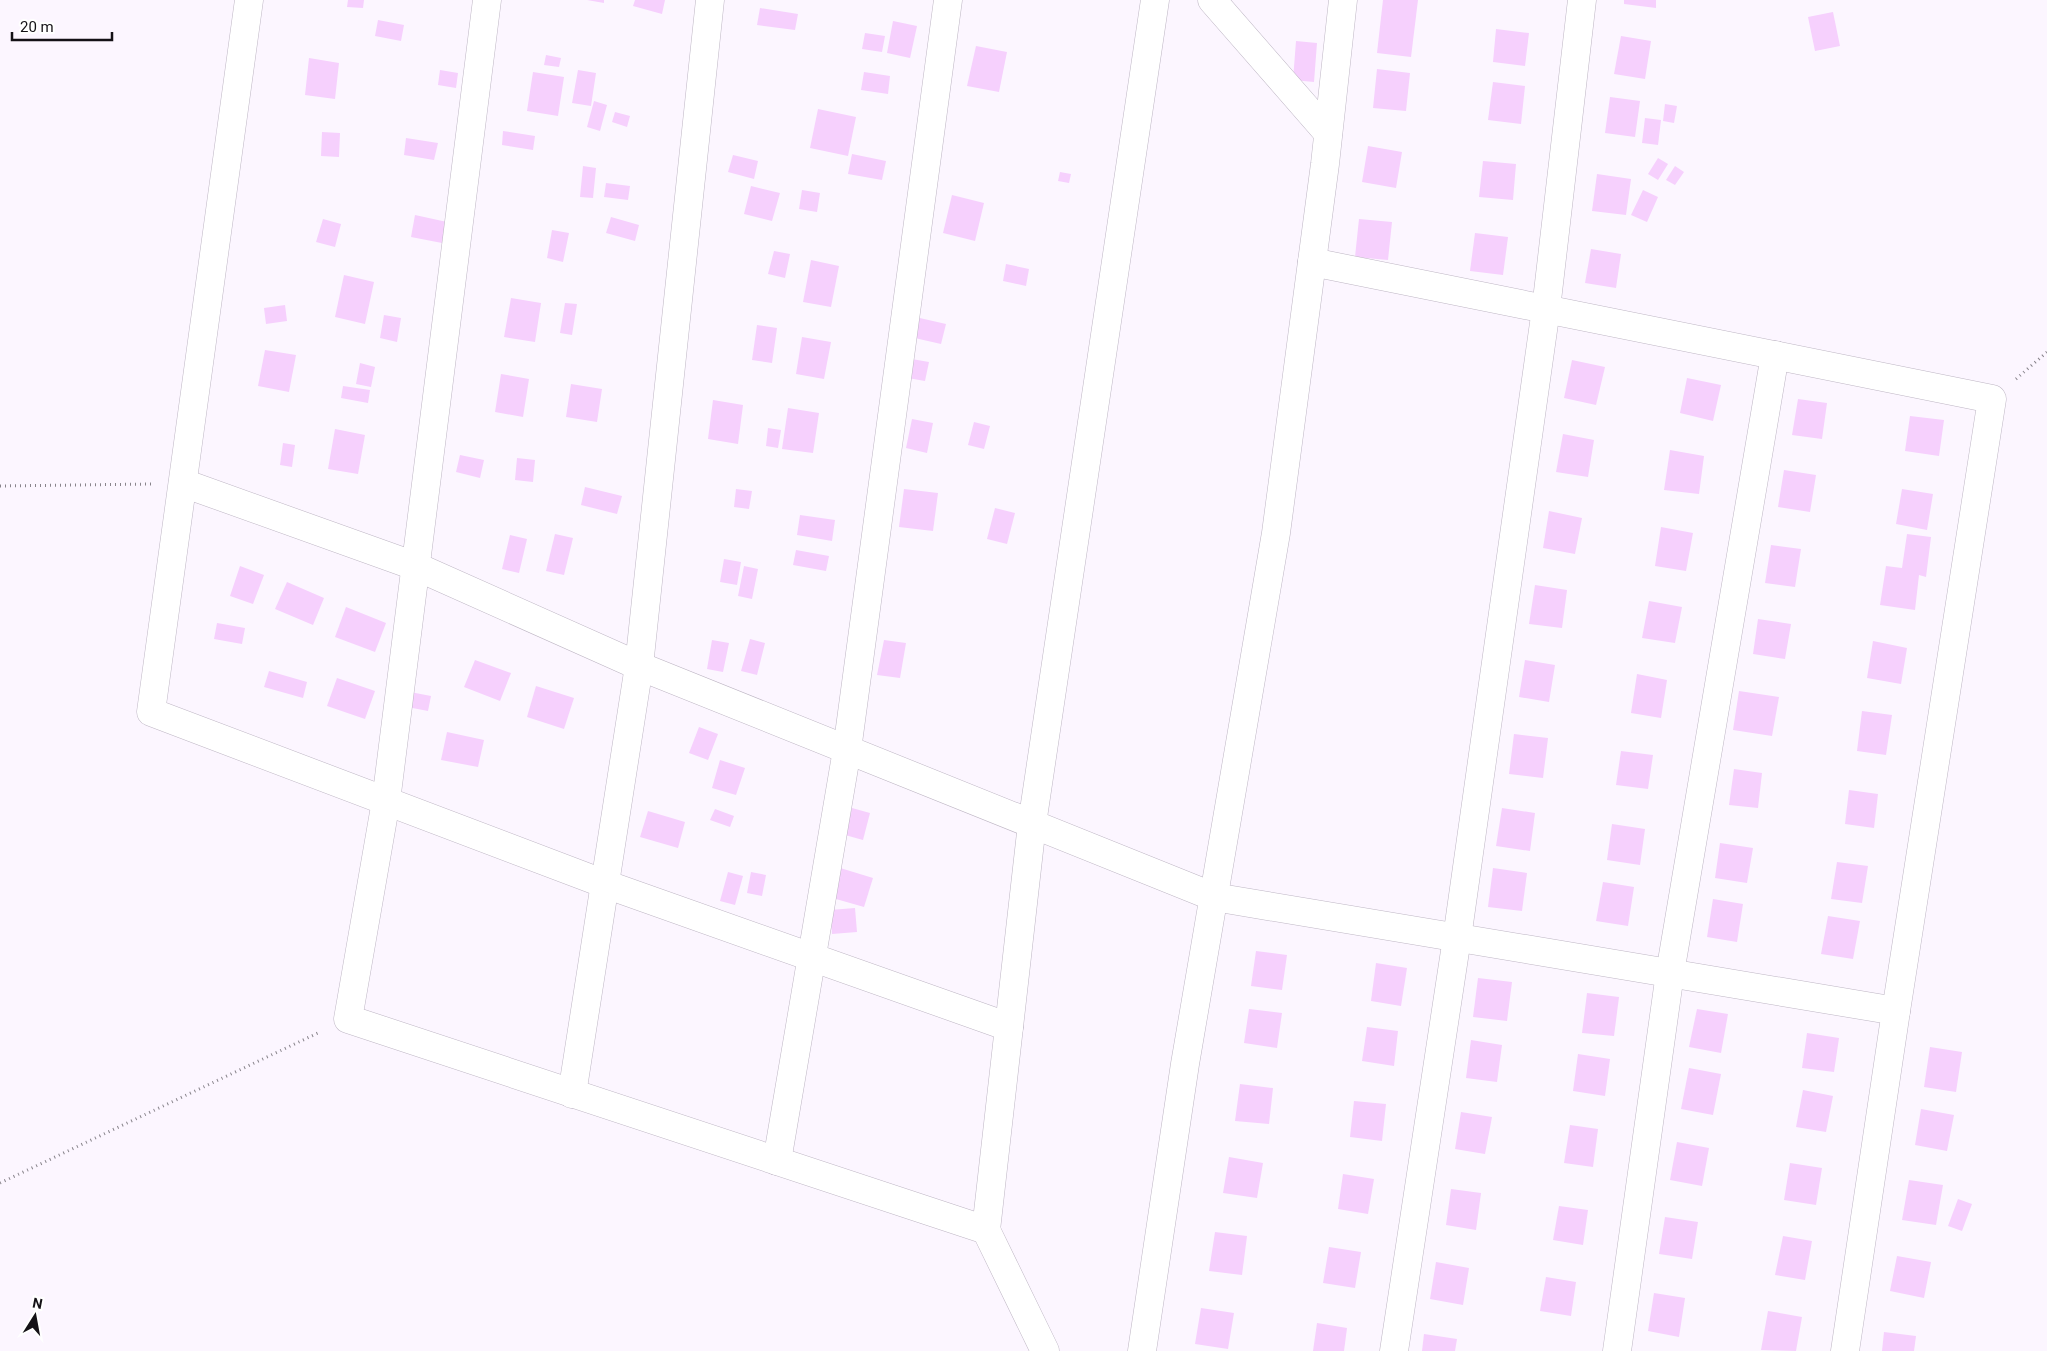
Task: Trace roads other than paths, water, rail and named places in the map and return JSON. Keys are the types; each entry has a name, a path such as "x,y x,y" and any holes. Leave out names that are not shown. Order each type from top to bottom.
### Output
{"street":[{"path":"249,0 151,712 605,884 1009,1027"},
{"path":"487,0 386,801 348,1019 986,1230"},
{"path":"572,1094 639,666 710,0"},
{"path":"777,1161 848,750 948,0"},
{"path":"1045,1351 986,1230 1032,824 1155,0"},
{"path":"1212,0 1328,134"},
{"path":"1142,1351 1185,1064 1276,533 1312,262 1343,0"},
{"path":"1394,1351 1457,938 1546,309 1582,0"},
{"path":"1312,262 1992,399 1845,1351"},
{"path":"1616,1351 1670,973 1775,355"},
{"path":"183,483 415,566 639,666 1214,897 1896,1011"}]}
